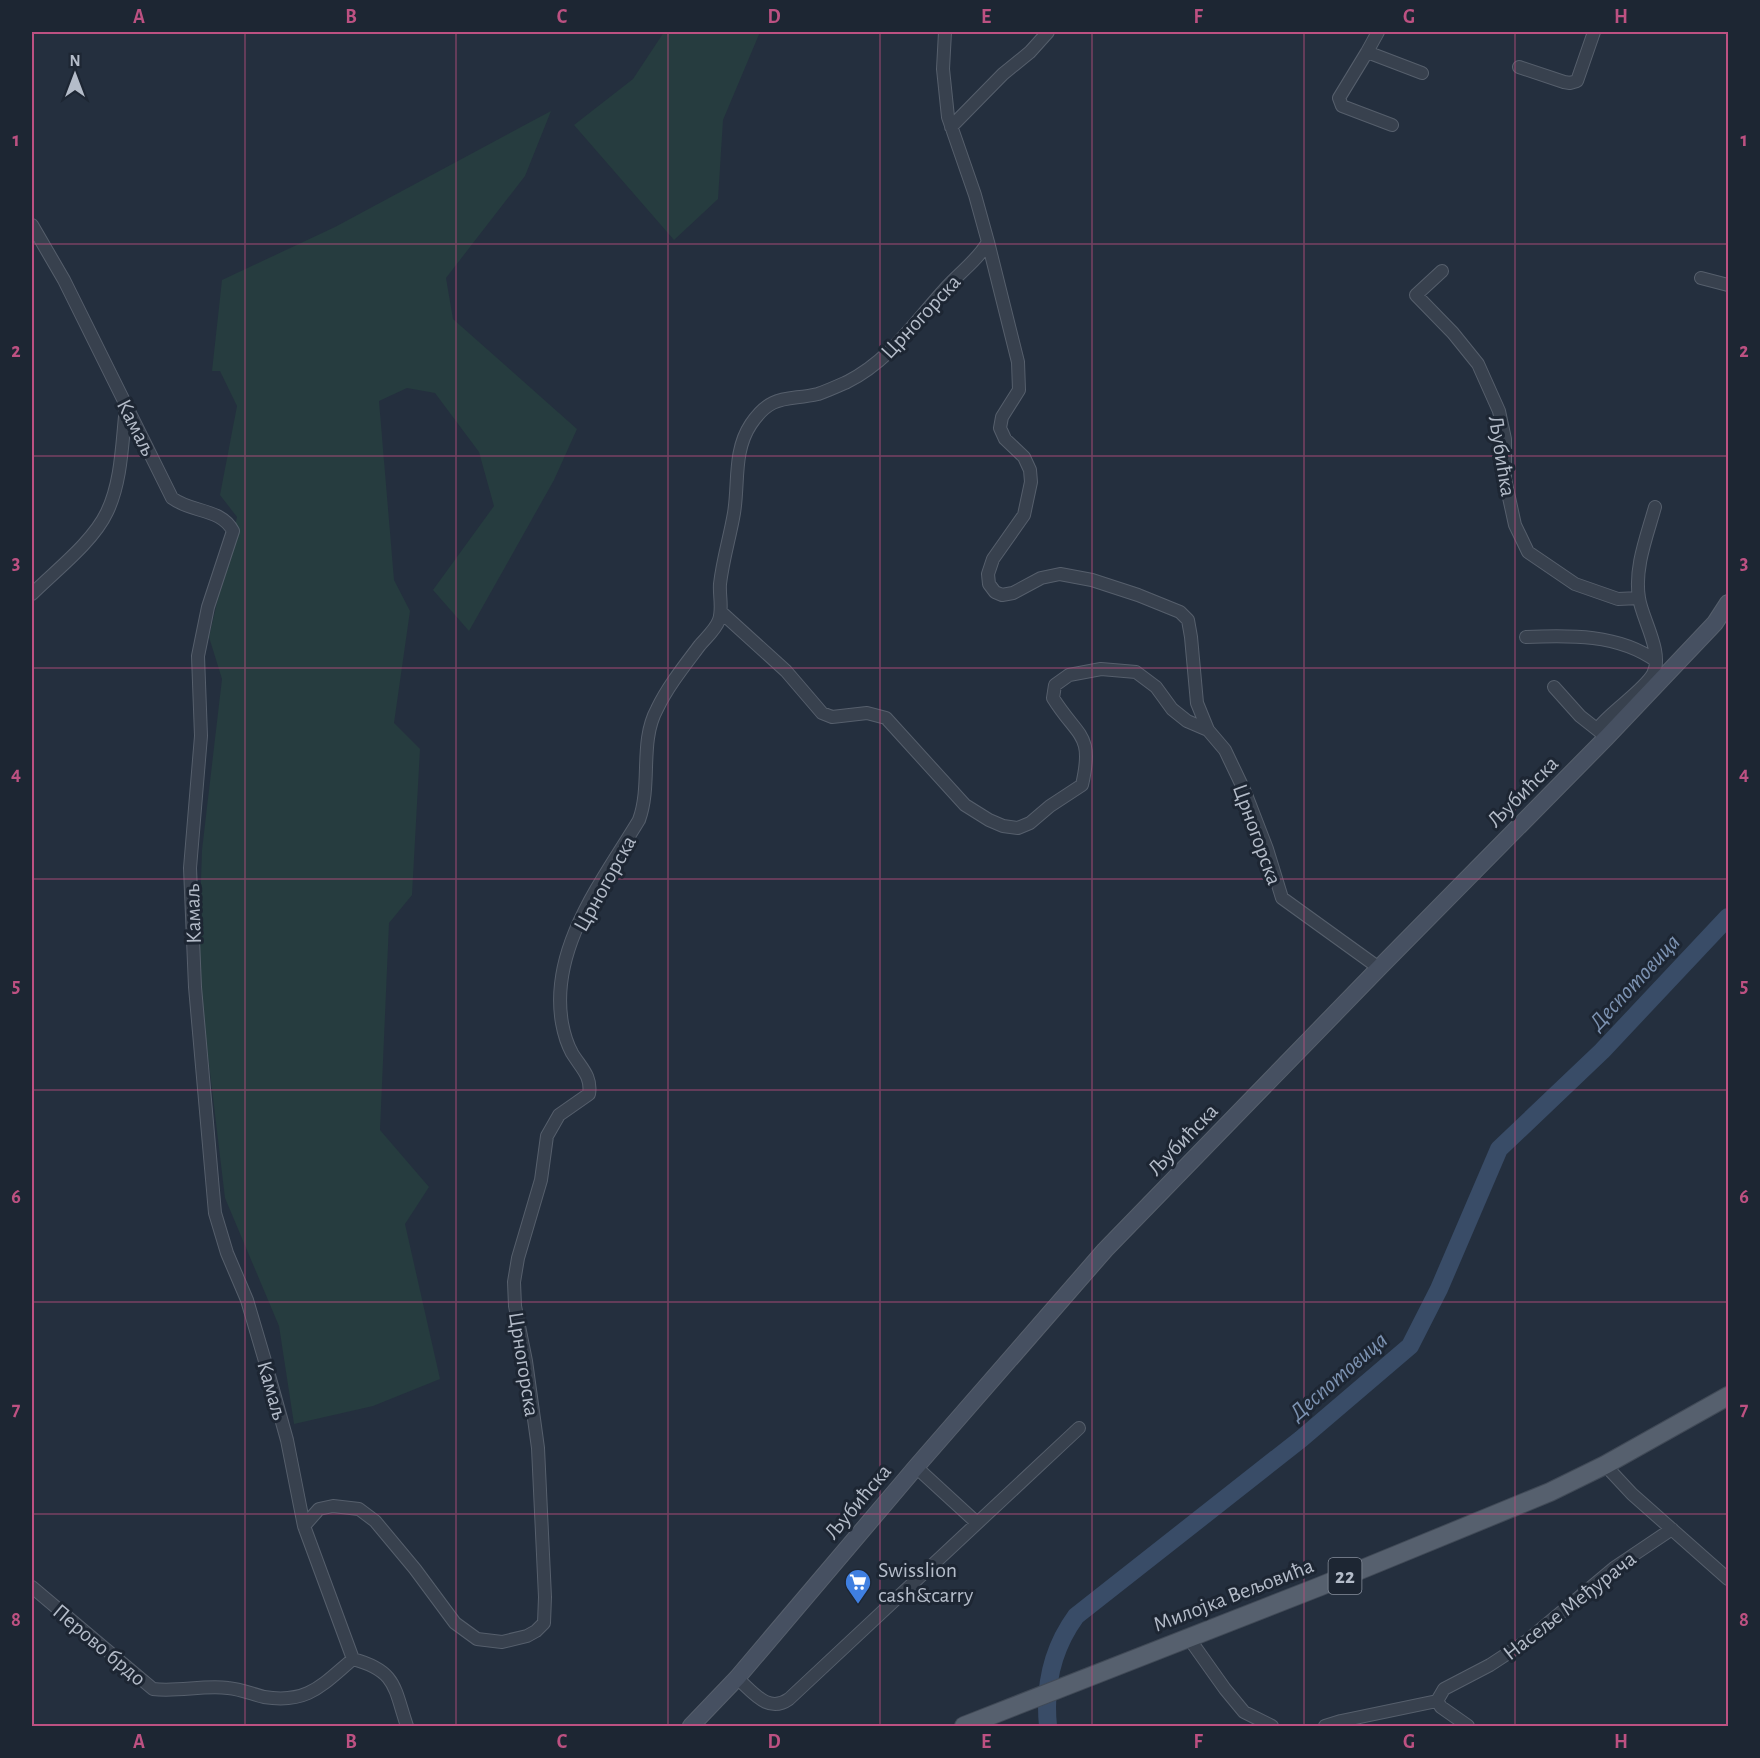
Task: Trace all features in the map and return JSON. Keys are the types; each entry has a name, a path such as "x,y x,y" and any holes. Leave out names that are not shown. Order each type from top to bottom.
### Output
{"main road":[{"name":"Милојка Вељовића","path":"964,1726 1550,1492 1605,1466 1718,1402"}],"street":[{"path":"945,32 942,69 944,97 951,127 975,195 1018,362 1019,390 1002,417 1000,428 1005,439 1024,457 1030,470 1031,482 1024,515 993,559 988,574 989,584 995,592 1002,595 1013,593 1041,578 1060,574 1092,580 1180,612 1188,620 1197,703 1208,730"},
{"path":"951,127 1048,32"},
{"path":"1377,32 1339,98 1342,106 1392,125"},
{"path":"1519,67 1564,82 1577,81 1594,32"},
{"path":"1367,52 1422,73"},
{"name":"Камаљ","path":"32,225 64,280 172,498 181,505 218,515 228,522 233,531 208,607 198,656 201,736 190,868 195,987 215,1213 227,1253 247,1300 265,1361 287,1440 304,1526 353,1659"},
{"name":"Црногорска","path":"304,1526 319,1509 333,1506 359,1509 382,1529 455,1623 477,1639 502,1642 527,1636 544,1623 545,1597 538,1448 526,1361 515,1306 514,1282 518,1258 541,1180 547,1136 559,1115 589,1094 590,1087 586,1072 567,1043 561,1021 562,979 570,945 585,910 639,820 644,807 647,791 647,751 656,710 669,687 719,622 723,557 735,512 736,476 743,442 750,425 766,408 777,401 793,396 819,393 848,382 874,365 900,342 945,289 981,254 987,242"},
{"name":"Љубићка","path":"1442,271 1416,295 1453,333 1478,364 1498,411 1505,439 1505,479 1515,525 1528,552 1575,584 1618,599 1639,598"},
{"path":"1701,278 1728,285"},
{"path":"32,594 87,539 106,514 119,469 126,406"},
{"path":"1603,734 1600,726 1653,674 1656,661 1651,634 1639,598 1639,569 1655,507"},
{"name":"Љубићска","path":"691,1726 737,1678 916,1467 1105,1250 1603,734 1715,623 1728,603"},
{"path":"721,612 786,670 822,713 832,717 867,713 886,718 965,805 1003,826 1018,828 1030,823 1050,806 1082,785 1088,762 1086,744 1053,698 1055,686 1069,675 1101,669 1136,672 1156,687 1172,709 1186,721 1208,730"},
{"path":"1526,637 1580,636 1644,652 1656,661"},
{"path":"1554,687 1580,716 1603,734"},
{"name":"Црногорска","path":"1208,730 1224,750 1245,792 1267,849 1276,885 1282,898 1378,968"},
{"path":"737,1678 772,1705 780,1705 789,1699 1079,1428"},
{"path":"1605,1466 1632,1494 1728,1579"},
{"path":"916,1467 977,1523"},
{"name":"Насеље Међурача","path":"1437,1701 1444,1689 1490,1665 1528,1640 1614,1568 1672,1529"},
{"name":"Перово брдо","path":"32,1587 153,1689 170,1691 229,1688 264,1697 302,1697 326,1682 353,1659"},
{"path":"1188,1637 1224,1689 1244,1712 1272,1726"},
{"path":"353,1659 378,1667 387,1674 397,1692 407,1726"},
{"path":"1325,1726 1437,1701 1441,1707 1468,1726"}],"green space":[{"path":"664,32 760,32 723,120 718,199 674,240 574,125 633,79"},
{"path":"551,111 525,176 446,278 453,319 577,429 554,480 469,631 433,590 494,506 479,452 435,393 407,388 379,401 394,580 410,611 394,723 420,749 412,895 389,923 380,1130 429,1187 405,1224 440,1379 373,1406 294,1424 279,1326 225,1198 198,972 202,850 222,679 209,637 237,517 220,495 237,406 220,371 212,371 222,280 335,227"}],"waterway":[{"name":"Деспотовица","path":"1048,1726 1047,1697 1051,1668 1061,1641 1076,1616 1301,1439 1410,1346 1439,1289 1499,1149 1602,1051 1728,917"}],"place":[{"name":"Swisslion cash&carry","path":"858,1605"}]}
